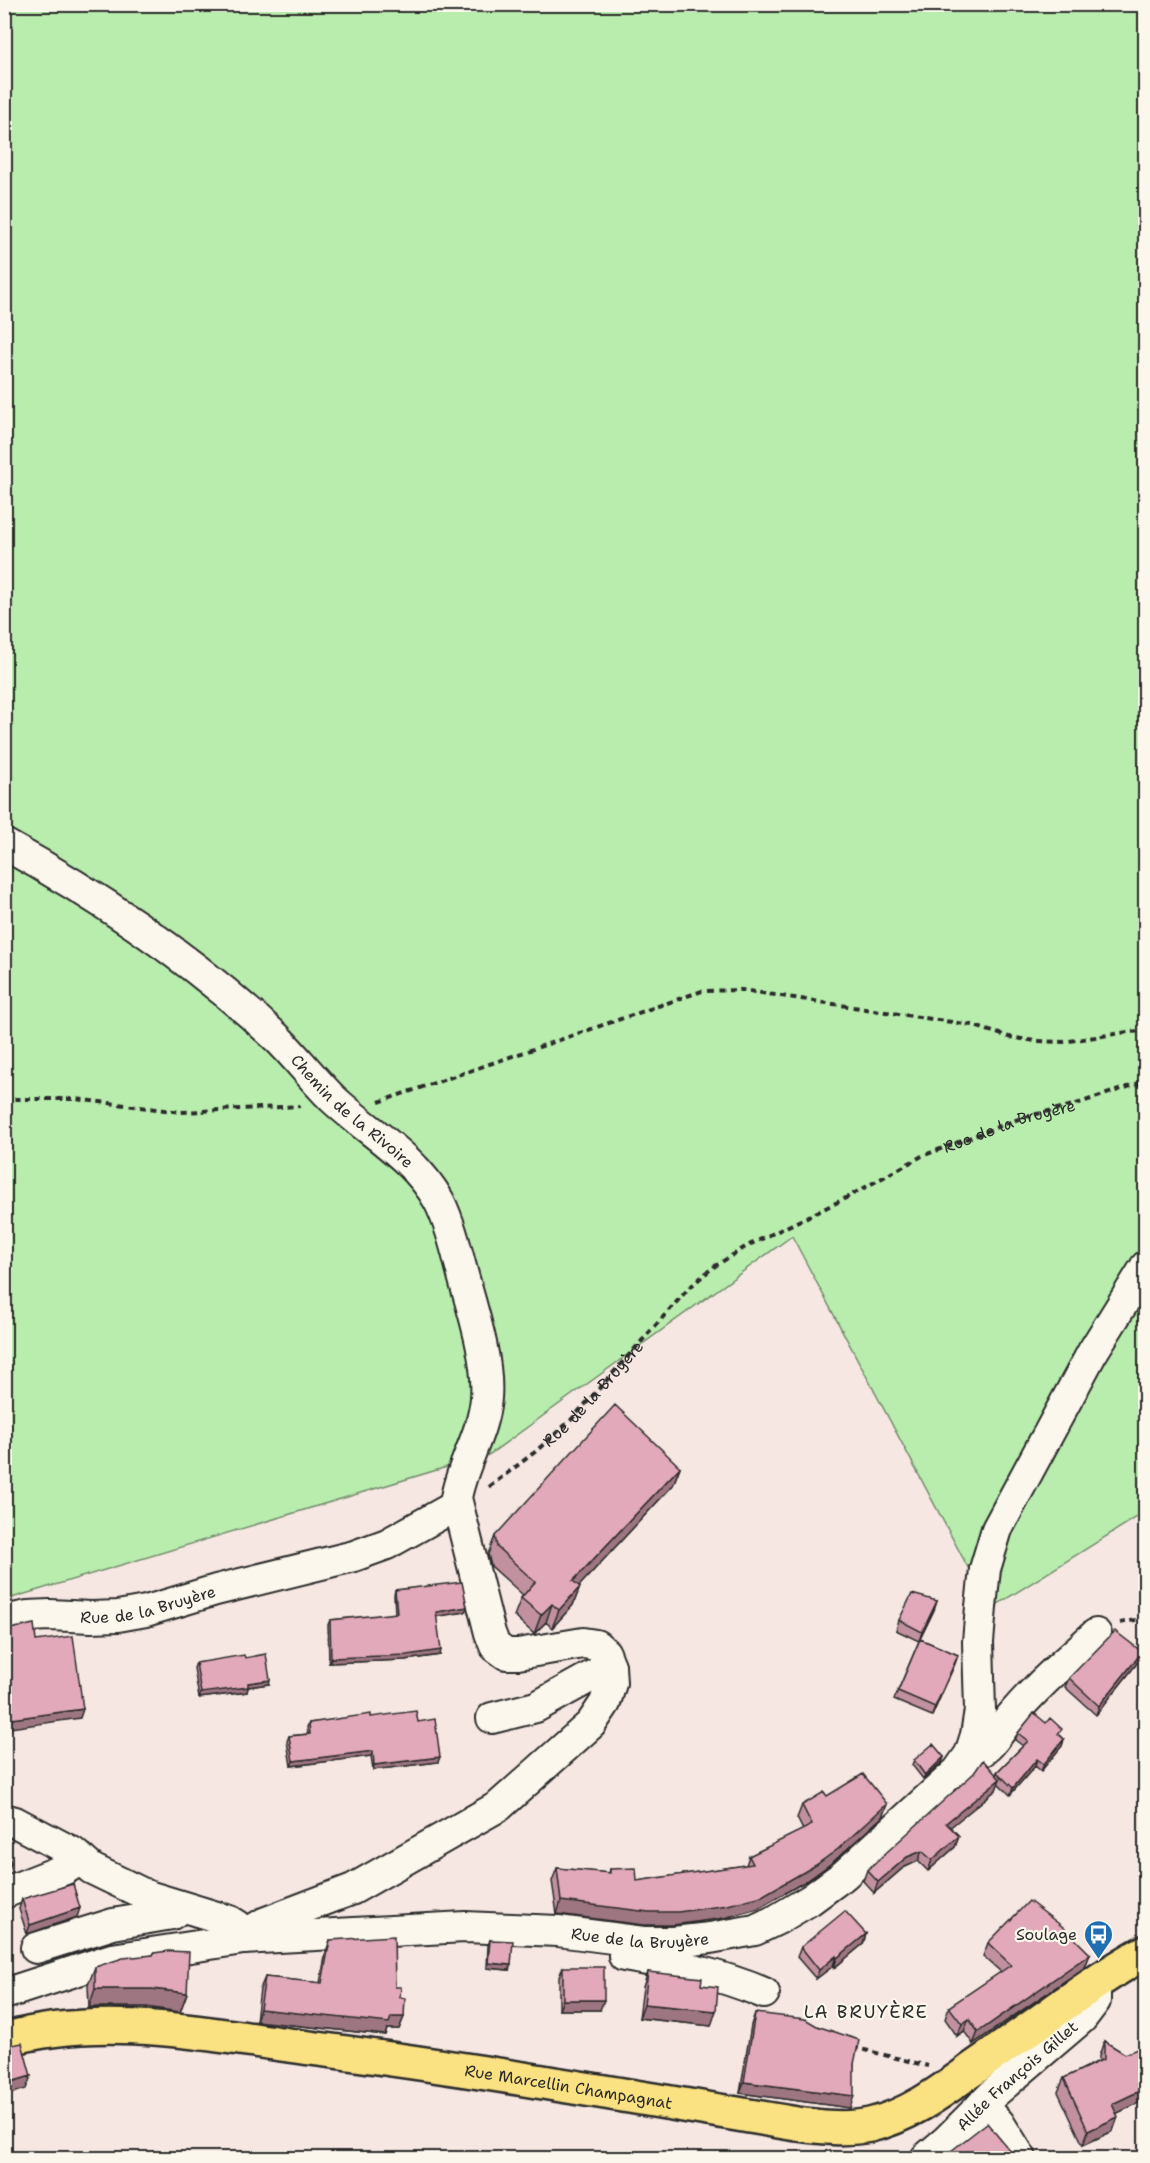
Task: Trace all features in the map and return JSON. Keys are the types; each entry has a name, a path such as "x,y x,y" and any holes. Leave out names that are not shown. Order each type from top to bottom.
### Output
{"main road":[{"name":"Rue Marcellin Champagnat","path":"4,2040 52,2029 130,2027 191,2032 432,2064 825,2127 850,2128 894,2118 915,2107 952,2084 1129,1960 1146,1952"}],"street":[{"name":"Chemin de la Rivoire","path":"4,844 58,873 124,916 199,970 277,1039 342,1106 391,1146 418,1172 439,1201 454,1241 484,1361 486,1397 482,1424 457,1489 457,1505"},
{"name":"Rue de la Bruyère","path":"4,1994 112,1959 243,1939 465,1928 535,1930 643,1942 674,1942 755,1930 810,1900 844,1875 958,1771 970,1754 980,1710 978,1642 985,1569 997,1529 1092,1353 1146,1266"},
{"name":"Rue de la Bruyère","path":"4,1621 27,1616 118,1616 146,1611 216,1590 354,1556 396,1539 457,1505"},
{"path":"4,1819 15,1822 72,1852 92,1869 148,1896 230,1921 238,1926 243,1939 249,1932 264,1923 352,1889 499,1806 591,1724 605,1703 611,1683 610,1666 605,1653 596,1645 583,1643 518,1654 506,1653 495,1646 457,1505"},
{"name":"Rue de la Bruyère","path":"970,1754 977,1754 986,1749 1021,1705 1096,1634"},
{"path":"492,1718 536,1707 610,1666"},
{"path":"4,1893 65,1869 81,1859"},
{"path":"36,1948 113,1924 172,1914 178,1906"},
{"path":"535,1930 537,1940 546,1943 689,1967 764,1993"},
{"name":"Allée François Gillet","path":"926,2158 1091,2008 1095,2001 1092,1985"},
{"path":"982,2105 999,2123 1021,2158"}],"path":[{"path":"4,1099 76,1099 181,1112 314,1105 327,1102 342,1106 368,1106 702,991 742,990 971,1025 1009,1038 1035,1041 1063,1042 1146,1031"},
{"name":"Rue de la Bruyère","path":"457,1505 492,1485 557,1433 689,1288 712,1268 747,1246 844,1199 922,1156 1021,1118 1073,1105 1146,1081"},
{"path":"842,2043 933,2067 941,2071 952,2084"}],"green space":[{"path":"5,5 1145,5 1145,1512 990,1609 792,1236 490,1454 5,1600"}],"building":[{"path":"615,1405 680,1467 573,1581 580,1587 559,1610 552,1604 541,1615 521,1598 535,1582 497,1547 495,1536"},
{"path":"462,1582 467,1607 436,1612 441,1650 407,1655 331,1658 330,1620 397,1613 395,1590"},
{"path":"912,1594 937,1601 922,1632 899,1620"},
{"path":"34,1624 36,1641 73,1636 83,1709 4,1720 4,1628"},
{"path":"1115,1631 1142,1652 1099,1706 1069,1678"},
{"path":"920,1639 958,1655 935,1707 898,1691"},
{"path":"266,1654 270,1680 248,1683 248,1687 201,1693 196,1663 244,1655 245,1658"},
{"path":"416,1711 418,1722 435,1719 440,1757 374,1765 373,1751 293,1761 289,1736 310,1734 309,1723 371,1714 371,1717"},
{"path":"1034,1713 1046,1723 1050,1718 1062,1729 1058,1734 1064,1739 1044,1764 1037,1759 1013,1788 997,1772 1028,1741 1018,1733"},
{"path":"933,1744 944,1757 925,1775 914,1760"},
{"path":"983,1760 1000,1779 946,1823 959,1836 932,1860 922,1851 907,1857 878,1882 867,1870 974,1773"},
{"path":"863,1774 887,1804 838,1849 816,1865 762,1896 728,1905 678,1912 649,1912 561,1901 557,1868 610,1873 610,1869 636,1868 637,1881 753,1864 749,1856 812,1825 802,1805 824,1792 827,1796"},
{"path":"4,1843 11,1863 4,1867"},
{"path":"73,1884 80,1908 30,1925 22,1899"},
{"path":"1029,1901 1063,1927 1090,1954 978,2032 969,2019 962,2024 949,2007 1011,1965 988,1943"},
{"path":"845,1911 866,1934 819,1970 801,1947"},
{"path":"394,1936 395,1987 401,1987 400,1997 405,1998 404,2017 391,2017 389,2023 260,2009 265,1977 322,1983 330,1940"},
{"path":"490,1940 513,1941 511,1965 488,1963"},
{"path":"168,1951 189,1952 187,1993 152,1989 95,1989 95,1967 123,1958"},
{"path":"563,1967 604,1967 604,2000 563,2000"},
{"path":"648,1972 702,1978 701,1985 718,1987 716,2011 644,2004"},
{"path":"755,2013 805,2019 817,2026 859,2040 854,2064 854,2096 744,2082"},
{"path":"1104,2041 1125,2054 1137,2049 1146,2052 1146,2088 1112,2104 1118,2117 1088,2131 1064,2078 1104,2059"},
{"path":"22,2043 31,2076 4,2084 4,2044"},
{"path":"987,2123 1016,2158 942,2158"}],"place":[{"name":"Soulage","path":"1098,1960"}],"district":[{"name":"LA BRUYÈRE","path":"866,2012"}]}
